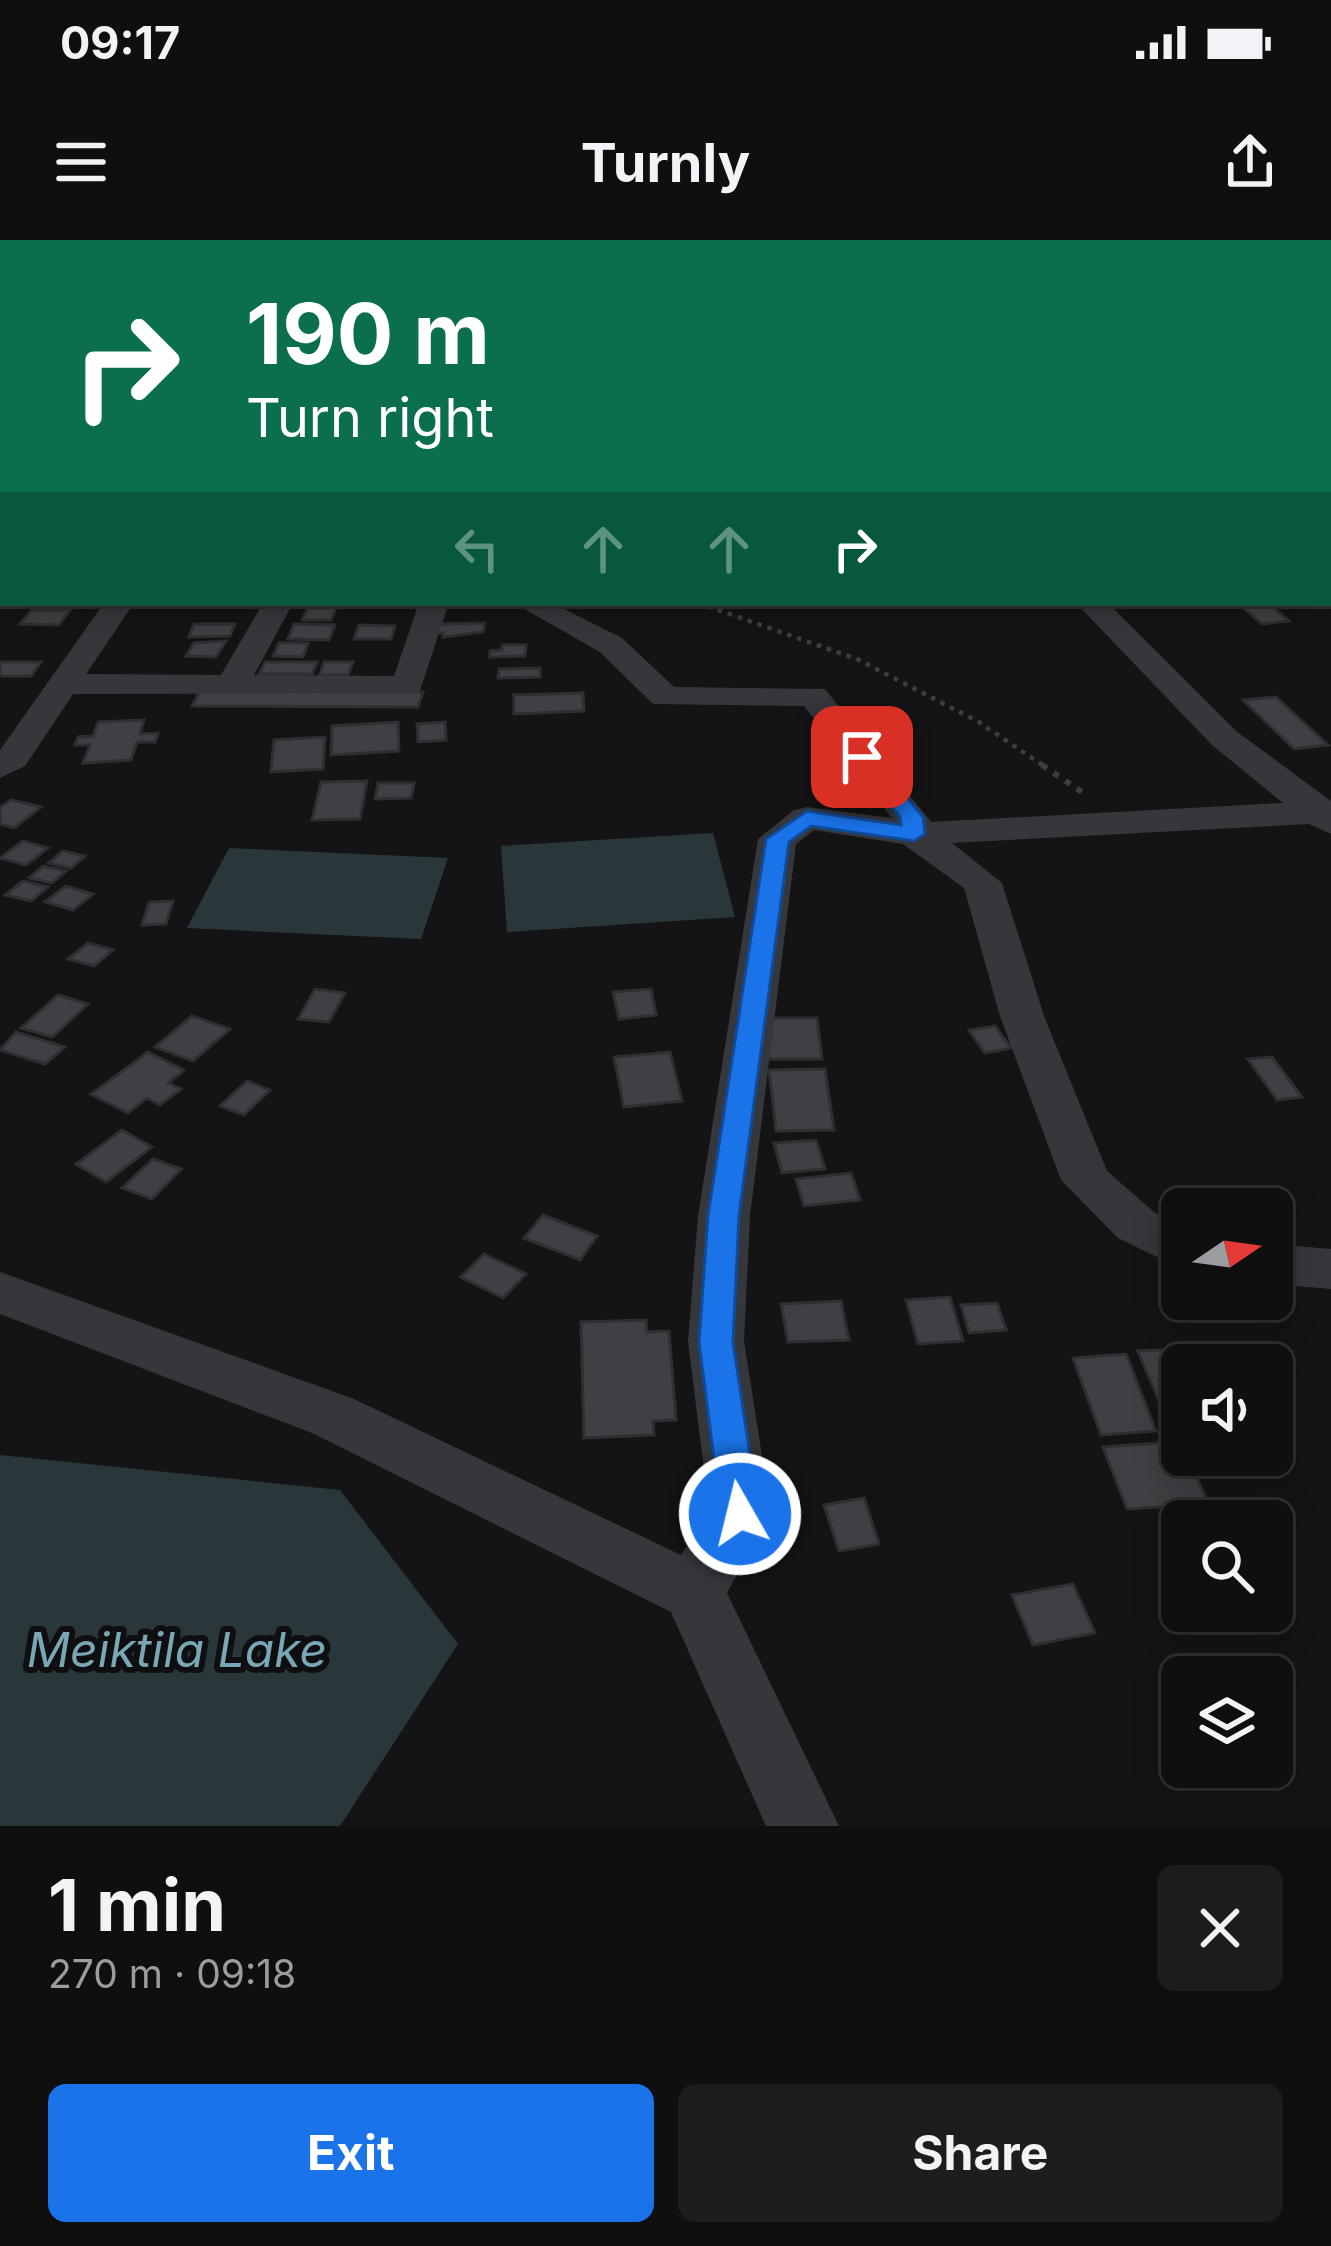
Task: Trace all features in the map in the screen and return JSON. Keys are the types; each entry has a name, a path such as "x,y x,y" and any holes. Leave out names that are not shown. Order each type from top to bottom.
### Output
{"street":[{"path":"0,767 12,758 117,606"},
{"path":"232,685 276,606"},
{"path":"64,684 407,686 433,606"},
{"path":"535,606 611,645 665,697 814,696 911,817 914,834 982,883 1022,1016 1086,1180 1136,1225 1161,1239"},
{"path":"1094,606 1224,738 1283,782 1328,826"},
{"path":"694,1592 740,1514 716,1342 724,1216 777,839 807,818 914,834 1132,823 1328,826"},
{"path":"1293,1266 1331,1269"},
{"path":"0,1292 333,1416 694,1592 802,1826"}],"path":[{"path":"705,606 857,658 977,721 1132,823"},
{"path":"710,608 731,606"}],"water":[{"path":"713,833 735,917 507,932 501,846"},
{"path":"229,848 448,858 421,939 187,928"},
{"name":"Meiktila Lake","path":"0,1455 340,1490 458,1644 340,1826 0,1826"}],"building":[{"path":"1241,606 1271,606 1289,621 1262,624"},
{"path":"308,608 336,608 331,620 302,620"},
{"path":"32,610 70,610 59,625 20,624"},
{"path":"485,623 483,632 443,637 443,633 427,633 429,624"},
{"path":"194,624 235,624 230,636 189,637"},
{"path":"294,624 335,625 329,640 288,639"},
{"path":"359,625 395,626 391,639 354,639"},
{"path":"226,641 216,657 186,656 194,643"},
{"path":"279,643 308,643 303,657 273,656"},
{"path":"502,645 526,645 525,656 490,657 490,651 502,650"},
{"path":"0,662 41,662 31,676 0,676"},
{"path":"265,662 317,662 312,674 259,674"},
{"path":"324,662 353,662 348,675 320,675"},
{"path":"540,668 540,677 498,678 499,669"},
{"path":"200,691 423,692 418,707 192,706"},
{"path":"583,693 584,711 514,714 514,695"},
{"path":"1276,697 1328,745 1294,749 1243,700"},
{"path":"144,720 140,734 158,733 155,742 137,742 131,760 83,763 90,745 75,745 78,737 93,736 98,722"},
{"path":"398,722 399,751 331,755 332,726"},
{"path":"445,722 446,740 418,742 417,724"},
{"path":"325,737 323,769 271,772 274,740"},
{"path":"367,781 360,819 312,820 321,782"},
{"path":"378,783 414,783 411,798 375,799"},
{"path":"11,800 41,807 14,828 0,824 0,807"},
{"path":"23,841 48,848 26,865 0,858"},
{"path":"63,851 85,856 71,868 49,863"},
{"path":"43,866 66,871 52,883 29,878"},
{"path":"23,881 48,887 31,901 5,895"},
{"path":"66,886 93,894 73,910 45,902"},
{"path":"173,901 166,924 142,925 149,902"},
{"path":"88,943 113,950 94,966 68,959"},
{"path":"315,989 345,993 329,1022 298,1019"},
{"path":"651,989 656,1015 619,1019 613,992"},
{"path":"58,995 88,1004 52,1037 21,1028"},
{"path":"192,1016 230,1029 193,1061 155,1047"},
{"path":"765,1018 817,1018 822,1059 769,1059"},
{"path":"995,1026 1011,1048 985,1053 969,1030"},
{"path":"16,1032 65,1047 45,1064 0,1050"},
{"path":"148,1052 184,1070 168,1083 181,1089 160,1105 147,1098 128,1113 91,1094"},
{"path":"670,1052 682,1101 624,1107 614,1057"},
{"path":"1272,1057 1302,1097 1277,1100 1248,1059"},
{"path":"825,1069 834,1130 776,1131 769,1070"},
{"path":"247,1081 270,1090 244,1115 220,1106"},
{"path":"122,1130 152,1147 106,1182 76,1164"},
{"path":"816,1140 825,1169 782,1173 774,1143"},
{"path":"153,1159 181,1169 152,1199 122,1188"},
{"path":"851,1173 860,1200 804,1206 796,1179"},
{"path":"543,1215 597,1236 580,1260 524,1238"},
{"path":"484,1254 526,1274 503,1298 461,1277"},
{"path":"950,1297 963,1341 918,1344 906,1300"},
{"path":"841,1301 849,1340 788,1342 781,1304"},
{"path":"997,1303 1006,1330 969,1333 961,1305"},
{"path":"646,1320 647,1332 669,1331 676,1420 653,1421 654,1435 584,1438 581,1322"},
{"path":"1161,1350 1161,1406 1138,1351"},
{"path":"1126,1354 1156,1431 1101,1435 1073,1358"},
{"path":"1161,1443 1161,1476 1197,1476 1206,1500 1161,1500 1161,1507 1127,1509 1103,1447"},
{"path":"864,1498 879,1544 839,1551 824,1505"},
{"path":"1073,1584 1095,1633 1033,1645 1012,1595"}],"route":[{"path":"740,1514 716,1342 724,1216 777,839 807,818 914,834 911,817 862,757"}]}
